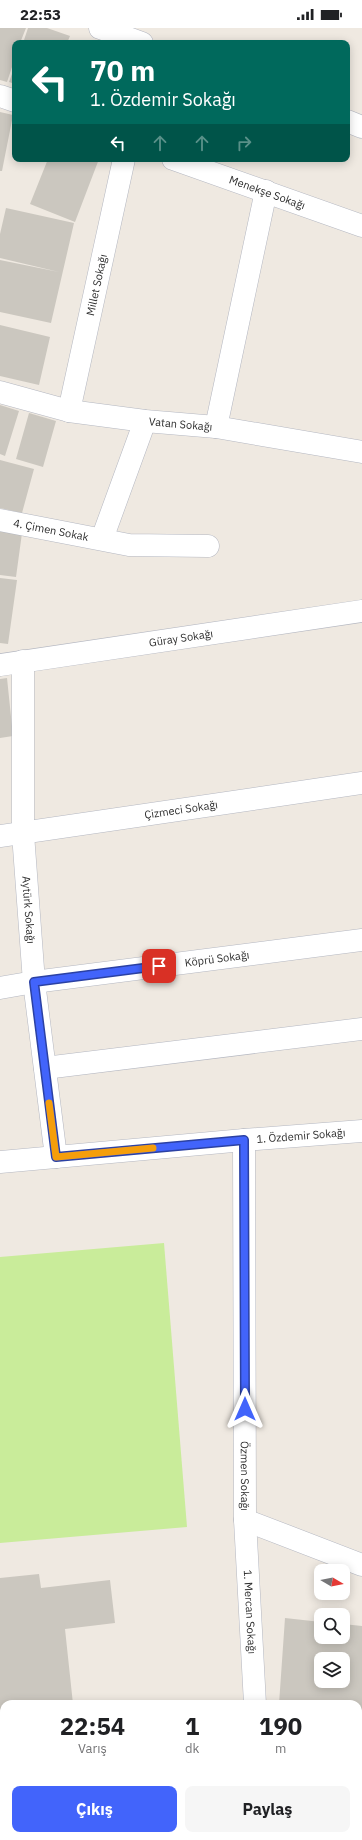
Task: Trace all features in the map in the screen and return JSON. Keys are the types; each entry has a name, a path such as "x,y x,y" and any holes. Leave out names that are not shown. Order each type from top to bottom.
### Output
{"street":[{"path":"100,28 134,40"},
{"path":"0,96 12,101"},
{"path":"350,122 362,127"},
{"name":"Millet Sokağı","path":"69,411 123,162"},
{"name":"Menekşe Sokağı","path":"182,162 362,226"},
{"path":"216,427 266,191"},
{"name":"Vatan Sokağı","path":"0,392 69,411 145,421 216,427 362,452"},
{"path":"102,539 145,421"},
{"name":"4. Çimen Sokak","path":"0,520 129,545 208,546"},
{"name":"Güray Sokağı","path":"0,665 362,611"},
{"name":"Aytürk Sokağı","path":"23,661 23,834 34,982 56,1157"},
{"name":"Çizmeci Sokağı","path":"0,836 23,834 362,783"},
{"name":"Köprü Sokağı","path":"0,988 34,982 362,940"},
{"path":"45,1068 362,1029"},
{"name":"1. Özdemir Sokağı","path":"0,1162 362,1131"},
{"name":"Özmen Sokağı","path":"244,1140 245,1520 362,1565"},
{"name":"1. Mercan Sokağı","path":"245,1520 256,1700"}],"green space":[{"path":"164,1243 187,1527 0,1543 0,1257"}],"building":[{"path":"0,28 26,28 21,40 12,40 12,67 7,82 0,80"},
{"path":"28,28 47,28 70,36 68,40 24,40"},
{"path":"12,74 12,83 9,82"},
{"path":"0,112 12,115 12,120 2,171 0,171"},
{"path":"47,162 98,162 75,222 30,204"},
{"path":"6,208 74,223 51,323 0,312 0,260 59,272 0,258 0,234"},
{"path":"0,325 50,337 39,385 0,376"},
{"path":"0,405 19,411 5,456 0,454"},
{"path":"29,413 56,421 43,467 16,459"},
{"path":"0,460 34,469 22,513 0,508"},
{"path":"0,530 22,533 16,577 0,575"},
{"path":"0,578 17,580 8,644 0,643"},
{"path":"7,678 13,736 0,738 0,679"},
{"path":"39,1574 41,1588 110,1580 115,1623 65,1629 73,1700 0,1700 0,1578"},
{"path":"285,1618 314,1621 314,1644 350,1644 350,1625 362,1626 362,1700 279,1700"}],"slow traffic":[{"path":"49,1103 56,1157 153,1148"}],"route":[{"path":"159,966 34,982 56,1157 244,1140 245,1409"}]}
